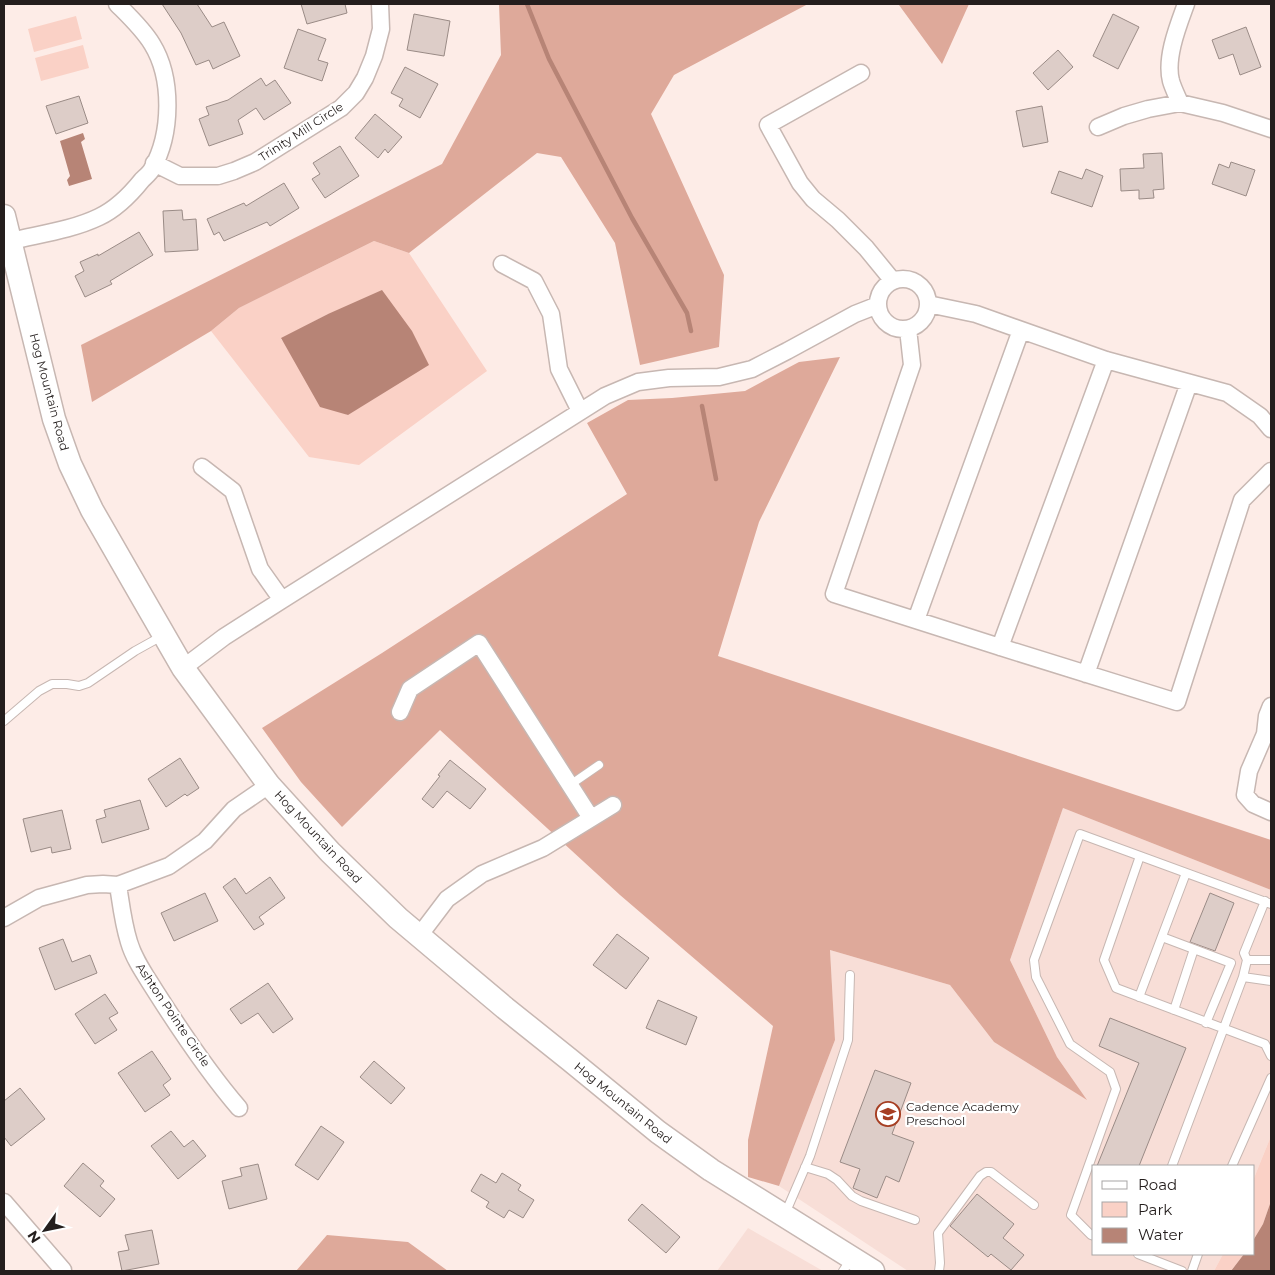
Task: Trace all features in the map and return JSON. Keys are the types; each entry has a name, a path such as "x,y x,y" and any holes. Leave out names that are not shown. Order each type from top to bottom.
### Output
{"street":[{"path":"10,241 72,227 99,217 117,206 134,191 152,169 163,144 167,121 167,94 162,68 153,44 117,4"},
{"name":"Trinity Mill Circle","path":"154,163 180,176 218,176 255,162 341,108 356,93 365,78 374,56 381,29 380,4"},
{"path":"1180,103 1170,80 1170,57 1186,4"},
{"path":"861,73 768,124 800,183 813,200 838,220 860,242 893,281"},
{"path":"1098,127 1124,116 1180,103 1224,113 1271,129"},
{"name":"Hog Mountain Road","path":"4,216 54,419 70,464 92,510 184,668 269,785 330,852 398,918 658,1132 711,1170 784,1216 848,1265 873,1271"},
{"path":"502,264 534,281 551,314 559,369 580,411"},
{"path":"905,278 913,280 920,285 925,292 928,304 925,316 920,323 908,329 888,325 878,312 879,295 883,288 896,279 905,278"},
{"path":"928,304 976,314 1106,360 1227,393 1260,416 1271,429"},
{"path":"184,668 224,637 605,396 638,382 669,378 719,376 752,369 856,314 878,305"},
{"path":"908,329 912,365 834,594 1177,702 1242,500 1271,471"},
{"path":"916,620 1020,330"},
{"path":"1000,647 1106,360"},
{"path":"1086,674 1189,383"},
{"path":"202,467 233,491 260,569 282,600"},
{"path":"400,712 410,689 479,643 591,818"},
{"path":"1271,706 1267,716 1268,735 1249,771 1245,795 1253,804 1271,812"},
{"path":"4,918 39,898 64,890 87,885 118,885 169,866 205,841 234,809 269,785"},
{"path":"419,936 446,899 482,874 543,848 613,805"},
{"name":"Ashton Pointe Circle","path":"118,885 124,925 138,964 220,1086 239,1108"},
{"path":"4,1202 63,1270"}],"lane":[{"path":"4,721 39,691 52,684 79,686 88,683 164,635"},
{"path":"570,785 599,765"},
{"path":"1092,1235 1071,1215 1116,1089 1110,1072 1070,1044 1036,977 1034,960 1080,834 1268,903 1244,952 1247,960 1244,973 1172,1165"},
{"path":"1140,856 1104,960 1116,988 1265,1044 1271,1056"},
{"path":"1139,997 1186,873"},
{"path":"1162,937 1231,963 1244,973 1271,981"},
{"path":"1174,1010 1194,949"},
{"path":"1247,960 1271,960"},
{"path":"1206,1022 1231,963"},
{"path":"784,1216 806,1167 848,1040 850,975"},
{"path":"1233,1164 1271,1078"},
{"path":"806,1167 828,1174 860,1201 915,1220"},
{"path":"939,1271 938,1233 980,1176 986,1172 991,1172 1034,1205"},
{"path":"1142,1255 1182,1271"},
{"path":"1192,1271 1198,1255"}],"shaded area":[{"path":"499,4 808,4 674,75 651,114 724,275 719,347 640,365 615,243 561,157 537,153 409,253 374,241 239,308 211,331 92,402 81,345 442,164 501,55"},
{"path":"883,4 969,4 942,64 899,5"},
{"path":"840,357 759,522 718,656 1271,840 1271,890 1063,808 1010,960 1057,1057 1087,1100 994,1042 950,985 830,950 835,1040 779,1186 748,1177 748,1140 773,1026 620,895 440,730 342,827 301,782 262,728 382,653 627,494 587,423 628,400 745,391 799,362"},
{"path":"1063,808 1271,890 1271,1136 1255,1176 1255,1165 1092,1165 1092,1255 1222,1255 1214,1271 908,1271 779,1186 835,1040 830,950 950,985 994,1042 1086,1099 1057,1057 1010,960"},
{"path":"748,1228 823,1271 717,1271"},
{"path":"327,1235 408,1242 448,1271 296,1271"}],"green space":[{"path":"76,16 82,39 34,52 28,29"},
{"path":"83,45 89,68 41,81 35,58"},
{"path":"374,241 409,253 487,371 359,465 309,457 211,331 239,308","holes":["328,314 383,393 347,415 281,339"]},
{"path":"1271,1136 1271,1201 1263,1224 1255,1237 1255,1176"},
{"path":"1222,1255 1243,1255 1231,1271 1214,1271"}],"water":[{"path":"83,133 85,139 81,142 92,179 69,186 67,180 70,176 60,141"},
{"path":"382,290 412,331 429,365 348,415 320,407 281,338 328,314"},
{"path":"1271,1201 1271,1271 1231,1271 1243,1255 1255,1255 1255,1237 1263,1224"}],"building":[{"path":"162,4 197,4 212,27 224,22 240,56 213,69 209,60 196,65 181,33"},
{"path":"301,4 345,4 347,13 307,24"},
{"path":"414,14 450,21 444,56 407,50"},
{"path":"1113,14 1139,27 1118,69 1093,56"},
{"path":"1246,27 1261,67 1240,75 1233,54 1219,59 1212,40"},
{"path":"298,29 326,39 318,60 328,63 322,81 284,68"},
{"path":"1058,50 1073,67 1048,90 1033,73"},
{"path":"405,67 438,84 420,118 399,106 403,99 391,93"},
{"path":"261,78 266,86 275,80 291,103 264,120 256,108 238,120 243,134 209,146 199,119 209,115 206,107 228,100"},
{"path":"79,96 88,123 56,134 46,106"},
{"path":"1042,106 1048,142 1023,147 1016,111"},
{"path":"375,114 402,137 388,153 385,149 378,158 355,138"},
{"path":"340,146 359,176 325,198 312,179 320,174 313,163"},
{"path":"1162,153 1164,189 1153,190 1154,198 1139,199 1139,190 1121,191 1120,169 1144,168 1143,154"},
{"path":"1231,162 1255,170 1246,196 1212,184 1219,164 1229,168"},
{"path":"1086,169 1103,176 1092,207 1051,193 1059,171 1082,179"},
{"path":"284,183 299,208 270,226 267,222 224,241 219,232 214,235 207,219 244,203 246,206"},
{"path":"182,210 183,220 196,219 198,250 165,252 163,211"},
{"path":"139,232 153,255 110,281 112,284 85,297 75,276 84,271 80,262 98,254 98,256"},
{"path":"180,758 199,788 187,796 185,794 166,807 148,779"},
{"path":"450,760 486,789 470,809 447,791 433,808 422,799"},
{"path":"140,800 149,829 102,843 96,820 106,817 104,810"},
{"path":"62,810 71,849 52,853 51,847 31,852 23,819"},
{"path":"270,877 285,898 259,917 264,924 254,930 223,887 235,878 246,894"},
{"path":"205,893 218,921 174,941 161,913"},
{"path":"1210,893 1234,903 1215,951 1190,942"},
{"path":"617,934 649,958 626,989 593,965"},
{"path":"63,939 72,962 90,955 97,973 55,990 39,948"},
{"path":"268,983 293,1019 273,1033 258,1013 241,1024 230,1009"},
{"path":"105,994 118,1013 109,1018 117,1030 95,1044 75,1014"},
{"path":"658,1000 697,1017 686,1045 646,1028"},
{"path":"1110,1018 1186,1048 1139,1165 1097,1165 1139,1063 1099,1046"},
{"path":"152,1051 171,1079 163,1085 170,1095 145,1112 118,1073"},
{"path":"374,1061 405,1088 391,1104 360,1077"},
{"path":"875,1070 911,1083 892,1134 914,1142 899,1182 886,1176 877,1198 853,1188 860,1169 840,1162"},
{"path":"20,1088 45,1119 11,1146 4,1137 4,1101"},
{"path":"321,1126 344,1142 318,1180 295,1165"},
{"path":"171,1131 184,1147 193,1140 206,1156 178,1179 151,1146"},
{"path":"83,1163 104,1181 100,1186 115,1199 100,1217 64,1186"},
{"path":"258,1164 267,1199 229,1209 222,1181 242,1176 240,1168"},
{"path":"502,1173 521,1185 518,1190 534,1200 523,1218 509,1210 504,1218 486,1207 489,1202 471,1191 481,1174 496,1183"},
{"path":"977,1194 1014,1224 1003,1238 1024,1255 1011,1270 991,1254 988,1257 950,1226"},
{"path":"642,1204 680,1237 666,1253 628,1220"},
{"path":"152,1230 159,1264 122,1271 118,1252 129,1250 125,1235"}],"waterway":[{"path":"527,4 549,59 632,218 687,313 691,331"},
{"path":"702,406 716,479"}],"place":[{"name":"Cadence Academy Preschool","path":"888,1114"}]}
